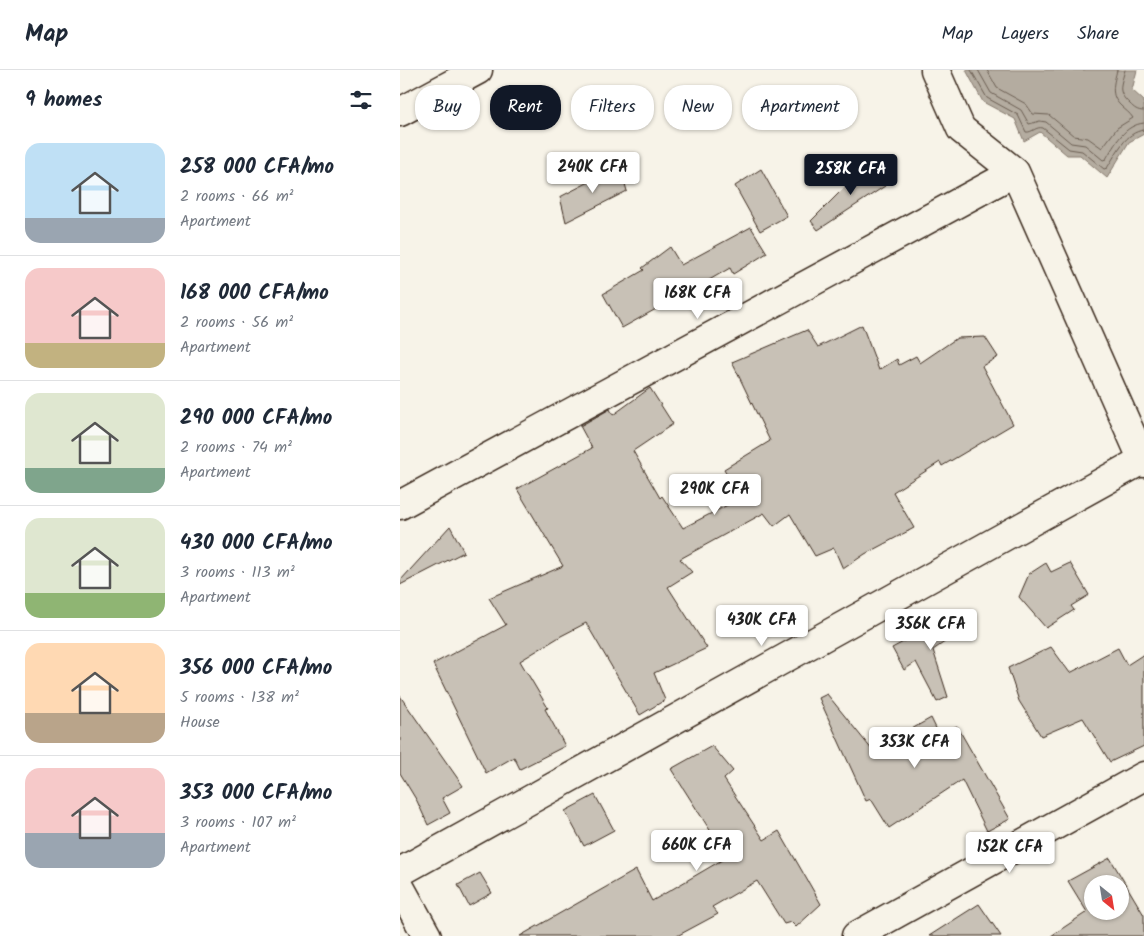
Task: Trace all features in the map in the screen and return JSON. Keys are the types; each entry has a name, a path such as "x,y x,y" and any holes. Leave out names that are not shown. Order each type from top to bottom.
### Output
{"street":[{"path":"400,112 478,70"},
{"path":"400,872 1143,461 1015,172 961,129 935,70"},
{"path":"400,505 1015,172"},
{"path":"856,936 1144,776"},
{"path":"400,887 427,936"}],"water":[{"path":"966,70 1137,70 1132,90 1144,101 1144,134 1129,142 1107,178 1080,155 1067,155 1040,132 1024,141 1015,119 983,102"}],"building":[{"path":"871,161 885,186 818,230 811,221"},
{"path":"620,166 627,191 566,222 560,197"},
{"path":"761,169 787,216 760,231 735,186"},
{"path":"751,227 767,253 733,274 730,268 622,328 603,294 644,270 642,268 670,247 681,265"},
{"path":"862,325 879,370 897,359 899,365 916,356 920,363 957,338 985,337 998,357 982,366 1013,424 942,466 940,462 893,492 914,528 865,554 843,569 834,548 815,556 790,514 774,526 764,513 680,559 692,572 668,587 707,648 654,673 665,700 640,715 586,623 520,661 548,708 545,709 565,746 520,769 514,757 486,773 433,664 506,625 489,598 563,566 517,489 592,448 580,426 610,409 613,415 650,388 673,424 633,451 660,498 662,496 683,528 741,498 724,469 770,441 732,362 807,330 818,347"},
{"path":"450,526 464,552 400,585 400,581"},
{"path":"1046,563 1051,572 1070,563 1089,595 1071,606 1074,610 1046,628 1019,597 1029,574"},
{"path":"963,610 971,624 933,650 948,697 937,702 916,662 904,670 892,648"},
{"path":"1051,647 1070,673 1118,648 1127,665 1144,654 1144,746 1110,762 1083,718 1041,736 1019,701 1008,668"},
{"path":"827,694 873,751 931,718 951,757 940,734 957,726 1010,819 987,831 962,780 889,828 871,799 866,801 819,698"},
{"path":"400,696 463,786 442,798 450,813 428,825 417,801 400,773"},
{"path":"712,746 733,771 724,779 764,840 779,831 821,904 796,927 791,922 784,924 757,881 712,907 718,914 677,936 520,936 636,870 652,901 727,857 671,769"},
{"path":"595,795 614,830 584,846 565,811"},
{"path":"1110,858 1120,875 1084,875 1084,907 1068,881"},
{"path":"480,873 492,893 469,906 458,885"},
{"path":"1129,890 1144,915 1144,936 1051,936 1084,914 1084,920 1129,920"},
{"path":"979,904 1001,936 929,936"}]}
